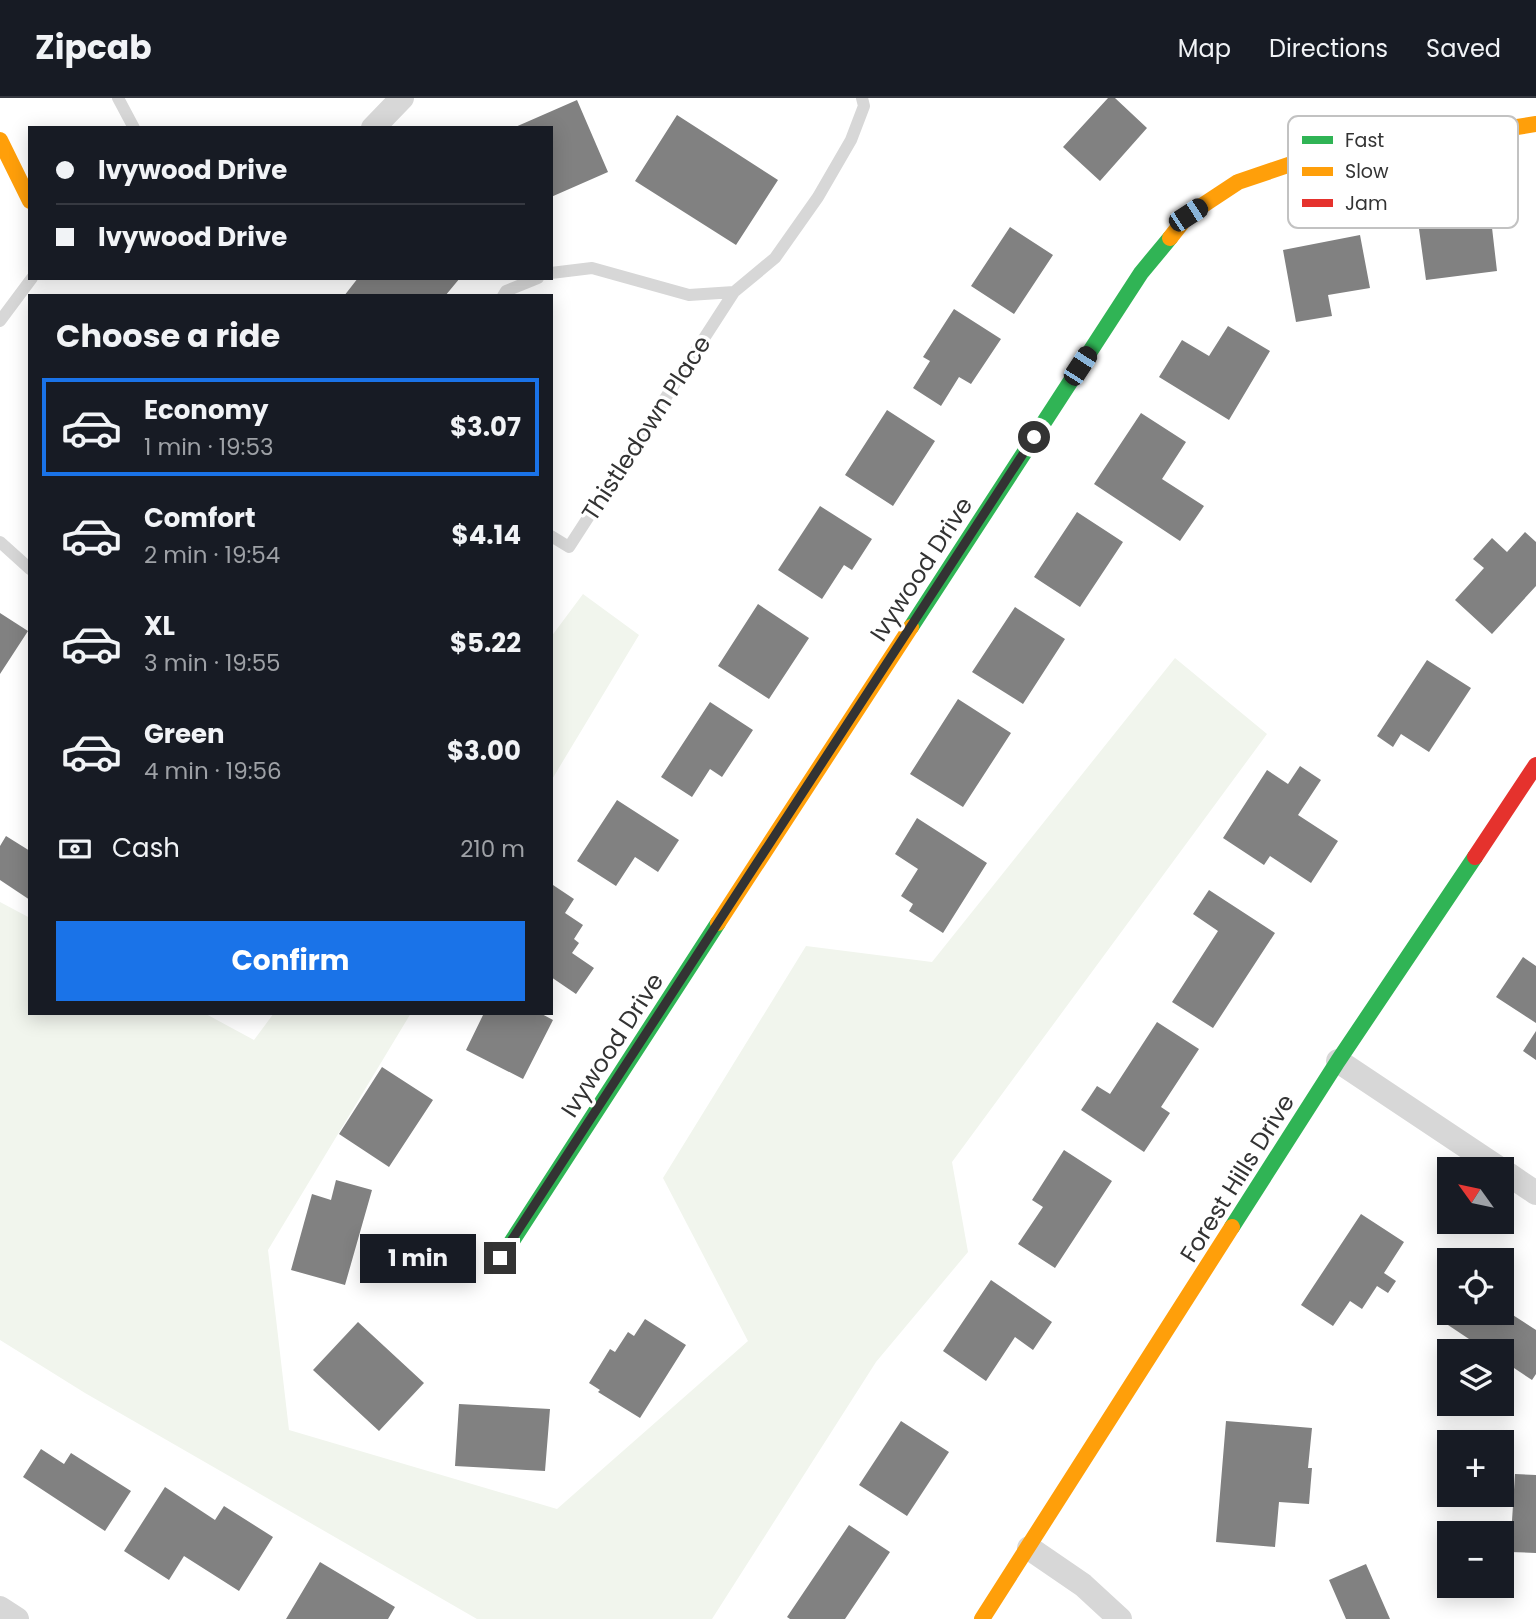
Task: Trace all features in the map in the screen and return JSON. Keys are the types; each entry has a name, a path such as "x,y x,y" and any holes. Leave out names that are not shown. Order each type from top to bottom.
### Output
{"street":[{"path":"375,126 402,98"},
{"name":"Ivywood Drive","path":"1518,127 1536,124"},
{"path":"0,143 28,197"},
{"name":"Ivywood Drive","path":"500,1258 1141,273 1188,215 1238,182 1288,165"},
{"name":"Forest Hills Drive","path":"982,1619 1338,1061 1536,765"},
{"path":"1338,1061 1482,1157"},
{"path":"1514,1179 1536,1193"},
{"path":"1028,1548 1083,1585 1120,1619"},
{"path":"0,1608 17,1619"}],"lane":[{"path":"118,98 133,126"},
{"name":"Thistledown Place","path":"553,537 569,547 734,292 775,258 818,197 851,141 864,106 862,98"},
{"name":"Thistledown Place","path":"553,273 592,268 689,295 734,292"},
{"path":"0,321 31,280"},
{"path":"504,294 533,280"},
{"path":"0,542 28,567"}],"shaded area":[{"path":"583,594 639,635 553,778 553,634"},
{"path":"1175,658 1267,734 952,1162 968,1252 876,1362 712,1619 477,1619 85,1393 0,1340 0,902 28,917 28,1015 208,1015 254,1040 273,1015 410,1015 268,1250 289,1430 557,1509 748,1341 663,1178 806,946 932,962"}],"building":[{"path":"1108,98 1115,98 1147,128 1100,181 1063,147"},
{"path":"577,100 608,172 553,196 553,126 518,126"},
{"path":"677,115 778,180 736,245 635,181"},
{"path":"1010,227 1053,255 1014,314 971,286"},
{"path":"1492,228 1497,271 1426,280 1419,229"},
{"path":"1360,235 1370,288 1328,295 1332,316 1296,322 1283,250"},
{"path":"356,280 458,280 447,294 346,294"},
{"path":"954,309 1001,339 971,384 959,377 941,406 913,388 930,361 923,357"},
{"path":"1228,326 1270,351 1229,420 1159,377 1182,340 1209,356"},
{"path":"887,410 935,441 893,506 845,475"},
{"path":"1141,413 1186,442 1162,479 1204,506 1180,541 1094,484"},
{"path":"820,506 872,539 852,570 844,565 822,599 778,570"},
{"path":"1077,512 1123,542 1080,607 1034,577"},
{"path":"1525,532 1536,542 1536,586 1492,634 1455,600 1484,568 1473,559 1492,538 1507,552"},
{"path":"758,604 809,638 769,699 718,666"},
{"path":"1015,607 1065,639 1023,704 972,672"},
{"path":"0,613 28,631 0,674"},
{"path":"1427,660 1471,688 1429,752 1401,734 1393,747 1377,736"},
{"path":"958,699 1011,733 963,807 910,774"},
{"path":"710,702 753,730 722,777 710,769 692,797 661,777"},
{"path":"1300,766 1321,780 1298,815 1338,841 1311,883 1270,856 1264,865 1223,838 1267,770 1288,784"},
{"path":"617,800 679,840 658,872 635,857 616,886 577,861"},
{"path":"917,818 987,863 943,933 909,911 913,904 901,896 918,869 895,854"},
{"path":"6,836 28,850 28,899 0,880 0,846"},
{"path":"553,885 574,899 565,913 583,925 574,939 579,943 572,953 594,968 576,994 553,978"},
{"path":"1209,890 1275,933 1213,1028 1172,1002 1218,931 1193,914"},
{"path":"1523,957 1536,966 1536,1023 1496,997"},
{"path":"483,1015 544,1015 553,1020 523,1079 466,1050"},
{"path":"1157,1022 1199,1049 1161,1107 1170,1113 1144,1152 1081,1110 1097,1086 1110,1094"},
{"path":"1536,1031 1536,1060 1523,1051"},
{"path":"382,1067 433,1100 389,1167 339,1134"},
{"path":"1064,1150 1112,1181 1055,1268 1018,1244 1043,1207 1032,1200"},
{"path":"336,1180 372,1190 345,1285 291,1270 312,1194 331,1200"},
{"path":"1361,1214 1404,1242 1384,1273 1396,1281 1388,1293 1377,1286 1362,1309 1350,1301 1333,1326 1301,1305"},
{"path":"991,1280 1052,1322 1033,1350 1015,1337 986,1381 943,1351"},
{"path":"1514,1316 1536,1330 1536,1374 1532,1380 1514,1368 1514,1339 1469,1339 1448,1325 1514,1325"},
{"path":"645,1319 686,1345 640,1418 598,1392 600,1390 589,1383 610,1349 615,1352 628,1332 634,1336"},
{"path":"358,1322 424,1383 379,1431 313,1370"},
{"path":"459,1404 550,1409 545,1471 455,1466"},
{"path":"901,1421 949,1452 907,1516 859,1485"},
{"path":"1226,1421 1312,1428 1308,1468 1312,1468 1309,1504 1279,1502 1275,1547 1216,1542"},
{"path":"41,1449 64,1464 71,1453 131,1491 105,1531 23,1477"},
{"path":"1515,1474 1536,1475 1536,1553 1514,1552"},
{"path":"165,1487 215,1520 224,1506 273,1537 239,1591 184,1556 169,1580 124,1551"},
{"path":"849,1525 890,1552 845,1619 790,1619 787,1617"},
{"path":"320,1562 395,1607 388,1619 286,1619"},
{"path":"1366,1564 1390,1619 1346,1619 1329,1580"}],"traffic: fast":[{"path":"911,627 1141,273 1170,238"},
{"path":"1232,1227 1338,1061 1475,857"},
{"path":"501,1258 718,923"}],"traffic: slow":[{"path":"1518,127 1536,124"},
{"path":"0,140 28,197"},
{"path":"1170,238 1188,215 1238,182 1288,165"},
{"path":"718,923 911,627"},
{"path":"982,1619 1232,1227"}],"traffic: jam":[{"path":"1475,857 1536,765"}],"route":[{"path":"500,1258 1034,437"}]}
